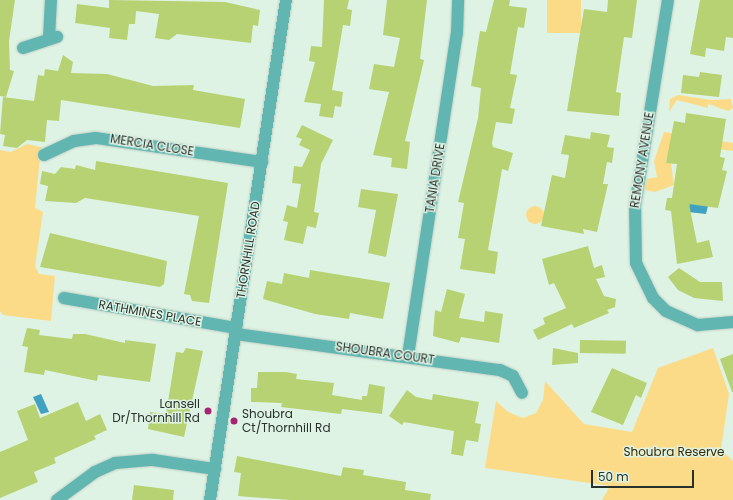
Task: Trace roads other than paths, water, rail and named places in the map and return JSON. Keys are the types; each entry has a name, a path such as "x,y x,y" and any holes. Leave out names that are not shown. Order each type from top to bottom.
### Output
{"street":[{"path":"23,48 53,37 51,0"},
{"name":"THORNHILL ROAD","path":"210,500 286,0"},
{"name":"TANIA DRIVE","path":"408,356 461,10 458,0"},
{"name":"REMONY AVENUE","path":"668,0 635,205 633,246 642,280 666,311 698,325 733,322"},
{"name":"MERCIA CLOSE","path":"44,155 74,141 96,138 262,162"},
{"name":"RATHMINES PLACE","path":"64,298 236,331"},
{"name":"SHOUBRA COURT","path":"236,331 500,370 513,376 522,393"},
{"path":"57,500 95,472 114,462 153,460 215,469"}],"water":[{"path":"690,202 708,206 706,214 688,212"},
{"path":"41,394 49,412 41,414 33,397"}],"place":[{"name":"Lansell Dr/Thornhill Rd","path":"208,411"},
{"name":"Shoubra Ct/Thornhill Rd","path":"234,421"}],"park label":[{"name":"Shoubra Reserve","path":"674,452"}]}
